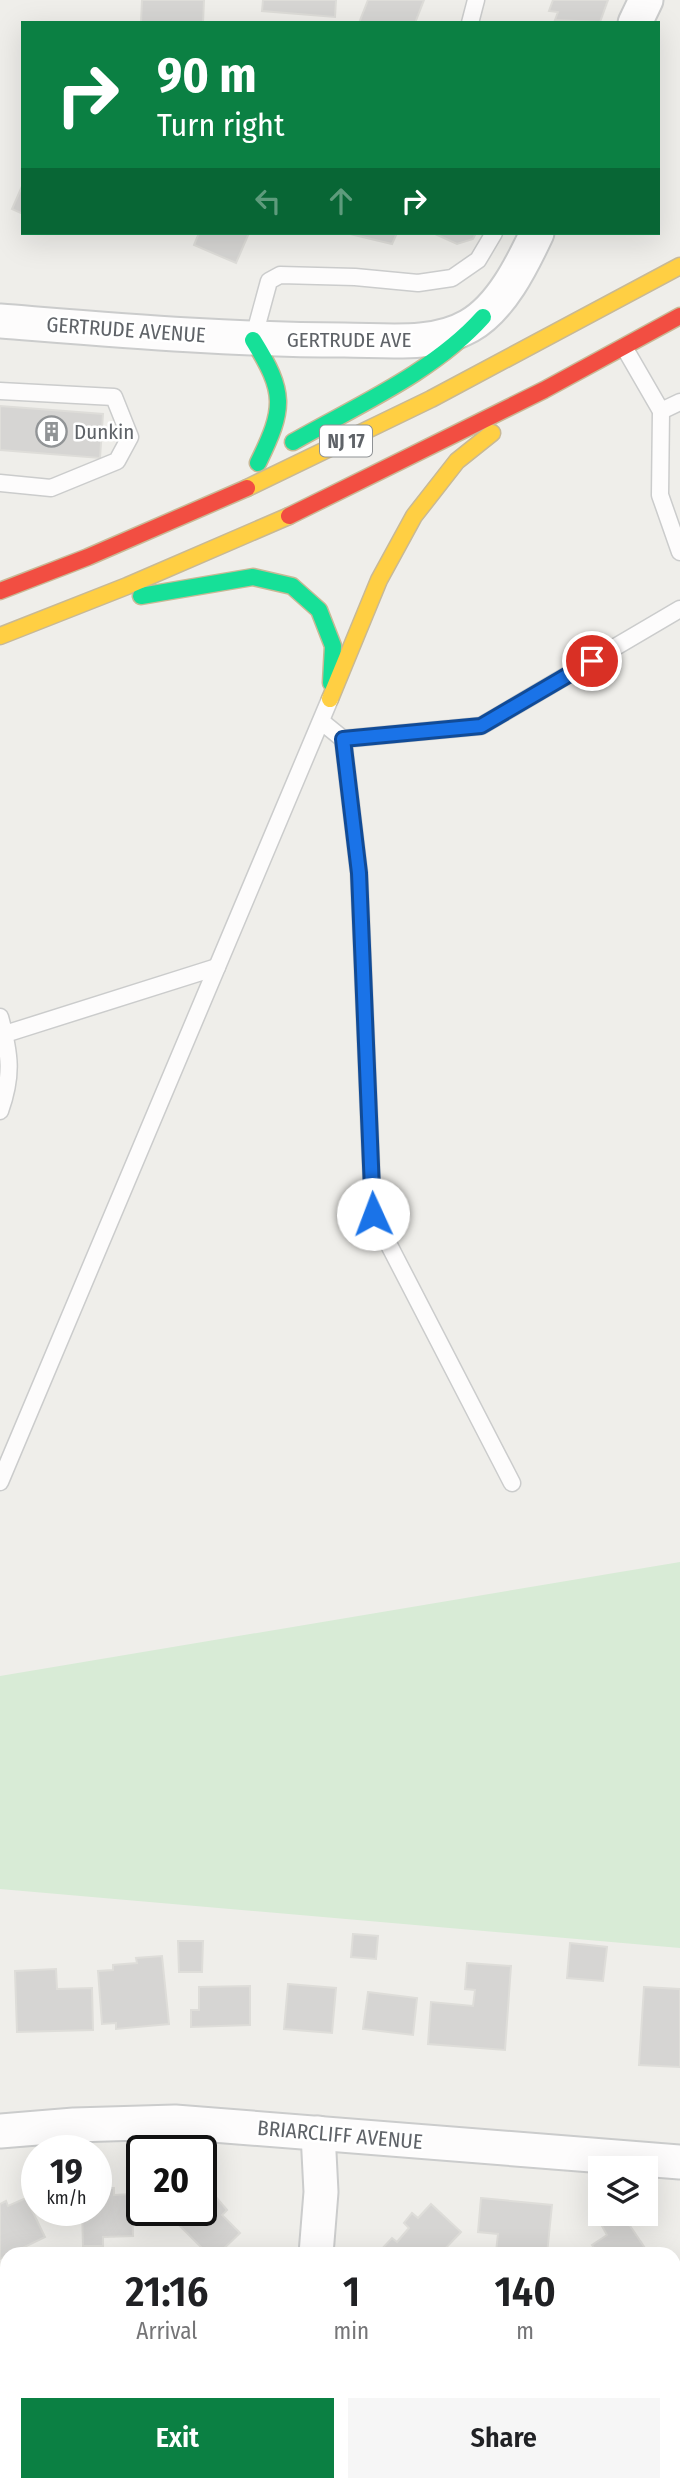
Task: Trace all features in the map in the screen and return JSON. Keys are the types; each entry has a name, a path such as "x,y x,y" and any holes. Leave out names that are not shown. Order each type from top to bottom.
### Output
{"highway":[{"name":"NJ 17","path":"0,590 68,566 408,412 559,334 680,266"},
{"name":"NJ 17","path":"0,636 83,605 271,524 426,450 680,316"},
{"path":"258,463 422,368 465,337 483,317"},
{"path":"650,334 680,327"},
{"path":"236,492 258,463 272,436 280,410 276,378 253,340"},
{"path":"330,699 379,580 414,516 457,461 554,384"},
{"path":"83,605 253,577 292,586 319,610 333,646 330,699"}],"street":[{"path":"636,21 646,0"},
{"path":"483,317 508,285 536,235"},
{"name":"GERTRUDE AVE","path":"253,340 424,340 466,328 483,317"},
{"name":"GERTRUDE AVENUE","path":"0,321 253,340"},
{"name":"BRIARCLIFF AVENUE","path":"0,2131 74,2125 175,2122 680,2162"},
{"path":"317,2247 321,2192 318,2133"}],"lane":[{"path":"471,21 476,0"},
{"path":"253,340 270,281 280,275 355,276 418,282 452,278 478,260 494,235"},
{"path":"624,346 661,411 660,495 680,552"},
{"path":"0,391 114,397 130,437 117,461 51,488 0,482"},
{"path":"661,411 680,402"},
{"path":"321,722 343,739 481,726 680,609"},
{"path":"0,1482 7,1449 217,967 330,699"},
{"path":"343,739 359,873 373,1214 512,1483"},
{"path":"5,1034 217,967"},
{"path":"0,1017 9,1050 10,1077 0,1111"}],"green space":[{"path":"680,1562 680,1948 0,1889 0,1676"}],"building":[{"path":"142,0 204,0 203,21 141,21"},
{"path":"263,0 336,0 335,17 262,11"},
{"path":"368,0 424,0 416,21 360,21"},
{"path":"553,0 608,0 600,21 555,20 558,12 549,11"},
{"path":"21,189 21,213 12,209"},
{"path":"198,235 248,235 236,263 194,245"},
{"path":"354,235 396,235 392,244"},
{"path":"437,235 475,235 473,239 457,244"},
{"name":"Dunkin","path":"0,406 103,414 100,458 0,450"},
{"path":"353,1934 378,1936 376,1959 351,1957"},
{"path":"178,1941 203,1941 202,1972 179,1972"},
{"path":"570,1943 607,1947 603,1981 567,1978"},
{"path":"162,1956 169,2024 116,2029 116,2023 102,2024 98,1971 113,1970 113,1965 137,1963 136,1958"},
{"path":"467,1963 511,1966 505,2050 428,2044 431,2002 473,2006 475,1990 465,1989"},
{"path":"56,1969 57,1989 92,1988 93,2030 17,2032 15,1971"},
{"path":"288,1984 336,1988 332,2033 284,2029"},
{"path":"250,1986 250,2025 191,2027 191,2010 199,2010 199,1987"},
{"path":"644,1987 680,1989 680,2067 639,2065"},
{"path":"368,1992 417,1998 413,2035 363,2029"},
{"path":"112,2188 114,2195 126,2194 126,2226 133,2226 133,2236 103,2237 103,2246 83,2246 82,2226 112,2226"},
{"path":"217,2198 227,2210 222,2215 240,2233 225,2247 201,2247 180,2226 217,2226"},
{"path":"481,2198 552,2205 548,2247 497,2247 498,2234 478,2232"},
{"path":"21,2200 21,2226 40,2226 45,2237 25,2247 0,2247 0,2204 6,2201 8,2206"},
{"path":"431,2204 461,2232 447,2247 384,2247 392,2238 397,2242 409,2228 404,2223 412,2213 418,2218"},
{"path":"602,2226 630,2226 644,2247 593,2247 592,2245 607,2235"}],"traffic: fast":[{"path":"293,442 418,371 442,355 483,317"},
{"path":"253,340 272,374 278,401 273,428 258,463"},
{"path":"141,596 253,577 292,586 319,610 333,646 331,683"}],"traffic: slow":[{"path":"247,488 431,399 680,266"},
{"path":"330,699 379,580 414,516 457,461 492,433"},
{"path":"0,636 127,586 289,516"}],"traffic: jam":[{"path":"289,516 544,390 680,316"},
{"path":"0,591 88,557 247,488"}],"place":[{"name":"Dunkin","path":"51,432"}],"route":[{"path":"373,1214 359,873 343,739 481,726 592,661"}]}
